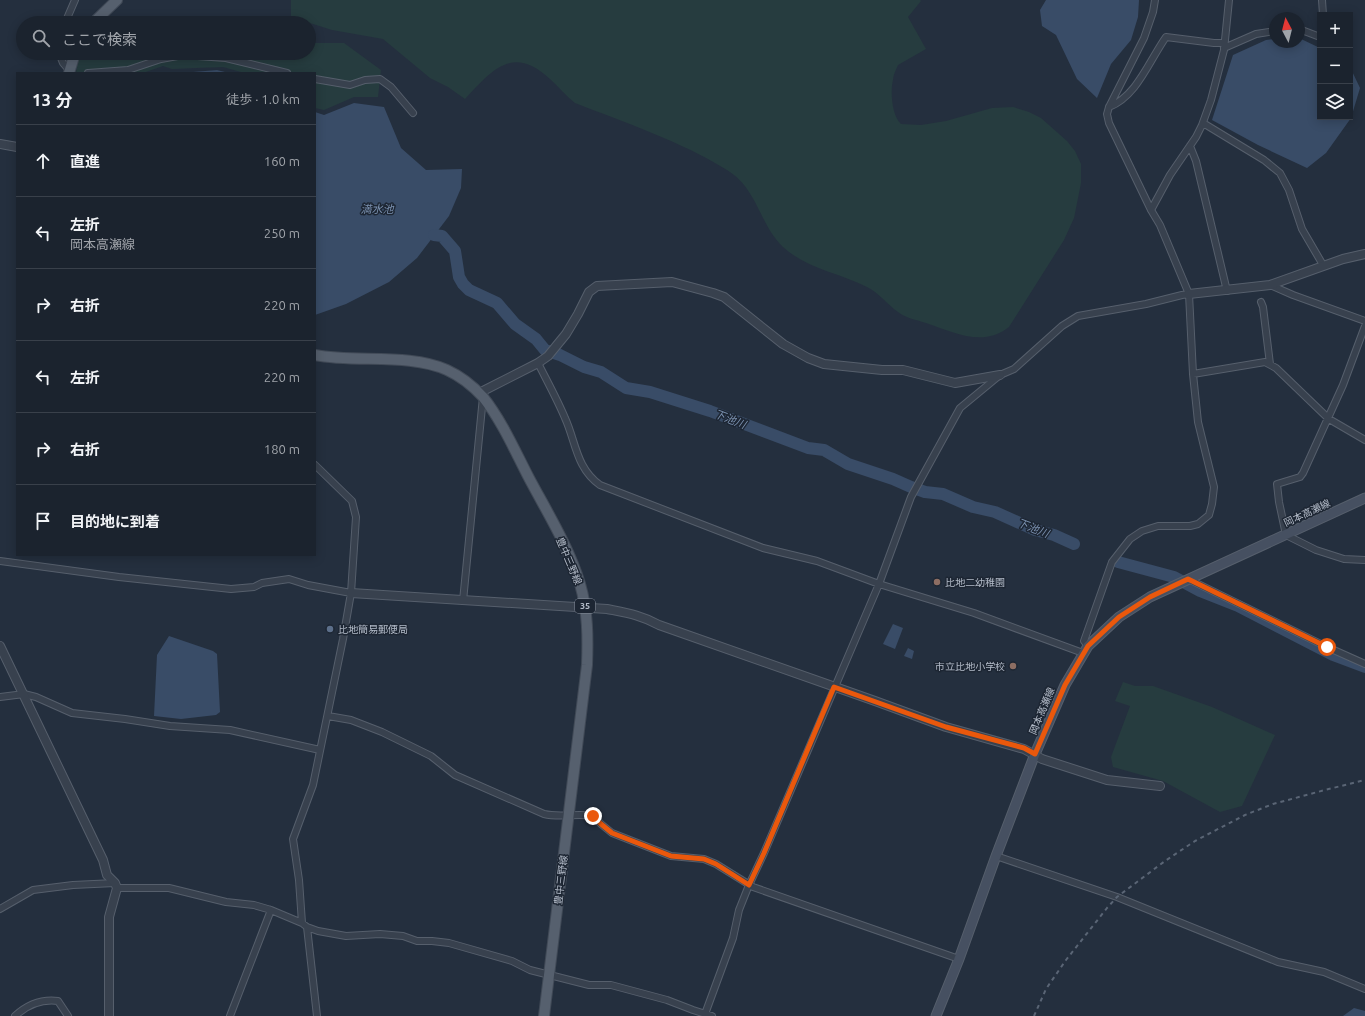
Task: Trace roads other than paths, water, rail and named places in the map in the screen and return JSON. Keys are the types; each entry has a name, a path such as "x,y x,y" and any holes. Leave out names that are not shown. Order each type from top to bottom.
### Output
{"main road":[{"path":"100,16 117,0"},
{"path":"69,71 73,60"},
{"name":"豊中三野線","path":"316,355 335,358 415,361 434,365 458,376 481,395 492,409 569,555 581,586 586,608 588,646 587,665 544,1016"},
{"name":"岡本高瀬線","path":"936,1016 959,959 1035,754 1056,704 1085,649 1119,617 1150,597 1365,498"}],"street":[{"path":"68,16 75,0"},
{"path":"538,363 566,419 586,472 592,479 600,484 763,548 817,561 880,584 1085,649 1084,641 1112,562 1130,539 1142,531 1158,526 1190,526 1198,524 1209,515 1214,487 1198,422 1193,374 1189,294 1160,224 1109,123 1107,114 1144,38 1153,12 1155,0"},
{"path":"1152,210 1170,175 1196,137 1203,123 1211,100 1224,45 1229,0"},
{"path":"1322,0 1323,12"},
{"path":"1305,31 1317,36"},
{"path":"1109,108 1123,100 1136,84 1166,37 1224,45 1256,34 1269,32"},
{"path":"62,60 69,71"},
{"path":"101,72 128,70 159,60"},
{"path":"234,60 283,72"},
{"path":"316,79 350,84 365,80 380,79 391,87 413,113"},
{"path":"1203,123 1264,160 1280,173 1289,190 1302,229 1323,266"},
{"path":"0,144 16,147"},
{"path":"1190,146 1196,161 1227,291"},
{"path":"705,1014 733,938 739,910 834,687 880,584 911,497 960,408 1000,375 1014,368 1062,326 1078,316 1146,304 1182,295 1270,285 1343,259 1365,254"},
{"path":"462,601 481,395 548,356 562,340 589,292 597,286 672,282 724,297 783,344 808,358 824,364 882,370 903,370 955,383 1000,375"},
{"path":"1270,285 1293,295 1365,320"},
{"path":"1260,302 1263,307 1270,364"},
{"path":"1365,326 1344,385 1303,473 1300,477 1277,484 1286,535 1316,550 1344,559 1365,560"},
{"path":"1193,374 1265,362 1276,368 1329,419 1365,440"},
{"path":"316,466 352,501 356,517 351,593 328,716 313,785 293,838 317,1016"},
{"path":"0,561 104,575 231,589 289,579 308,585 351,593 607,609 634,614 648,619 659,626 946,727 1024,748 1042,759 1107,780 1160,786"},
{"path":"1188,579 1365,664"},
{"path":"0,646 103,860 107,875 116,885"},
{"path":"0,697 24,694 36,697 72,712 124,718 170,726 230,730 320,750"},
{"path":"328,716 351,720 382,732 431,756 455,775 544,814 553,816 568,814 593,816 612,833 671,856 704,859 716,864 749,885 907,942 959,959"},
{"path":"996,856 1117,897 1278,962 1324,972 1365,989"},
{"path":"0,909 33,890 73,885 116,885 169,888 226,902 254,905 271,910 318,931 346,936 380,934 403,936 417,941 449,943 512,961 530,970 589,985 611,985 667,1000 712,1016"},
{"path":"109,1016 109,917 116,885"},
{"path":"230,1016 271,910"},
{"path":"14,1016 35,1003 52,1000 58,1001 68,1016"}],"water":[{"path":"1046,0 1139,0 1138,17 1131,40 1111,64 1097,98 1077,79 1056,35 1042,26 1040,10"},
{"path":"1269,40 1269,48 1305,48 1305,41 1317,47 1317,120 1350,120 1326,153 1307,168 1258,145 1212,120 1233,55"},
{"path":"217,70 225,72 193,72"},
{"path":"1353,73 1360,88 1353,111"},
{"name":"満水池","path":"354,103 384,107 401,148 426,170 462,169 461,188 449,216 417,258 389,282 346,304 316,315 316,112 324,115"},
{"path":"893,624 903,628 895,649 883,644"},
{"path":"169,636 213,651 217,654 220,712 216,715 181,719 154,716 157,655"},
{"path":"908,648 914,651 912,659 904,656"},
{"path":"1354,1008 1365,1011 1365,1016 1343,1016"}],"waterway":[{"name":"下池川","path":"434,235 442,236 455,251 459,277 463,284 469,290 497,303 515,324 536,339 545,350 560,355 584,367 601,372 626,388 650,392 710,411 808,448 824,450 848,464 893,479 925,492 943,494 973,507 995,512 1035,530 1054,535 1074,544"},
{"name":"下池川","path":"1118,562 1174,577 1200,591 1238,606 1333,655 1365,667"}],"railway":[{"path":"1034,1016 1046,989 1066,960 1107,908 1117,897 1165,861 1195,841 1245,815 1273,804 1365,780"}],"place":[{"name":"比地二幼稚園","path":"937,582"},
{"name":"比地簡易郵便局","path":"330,629"},
{"name":"市立比地小学校","path":"1013,666"}]}
